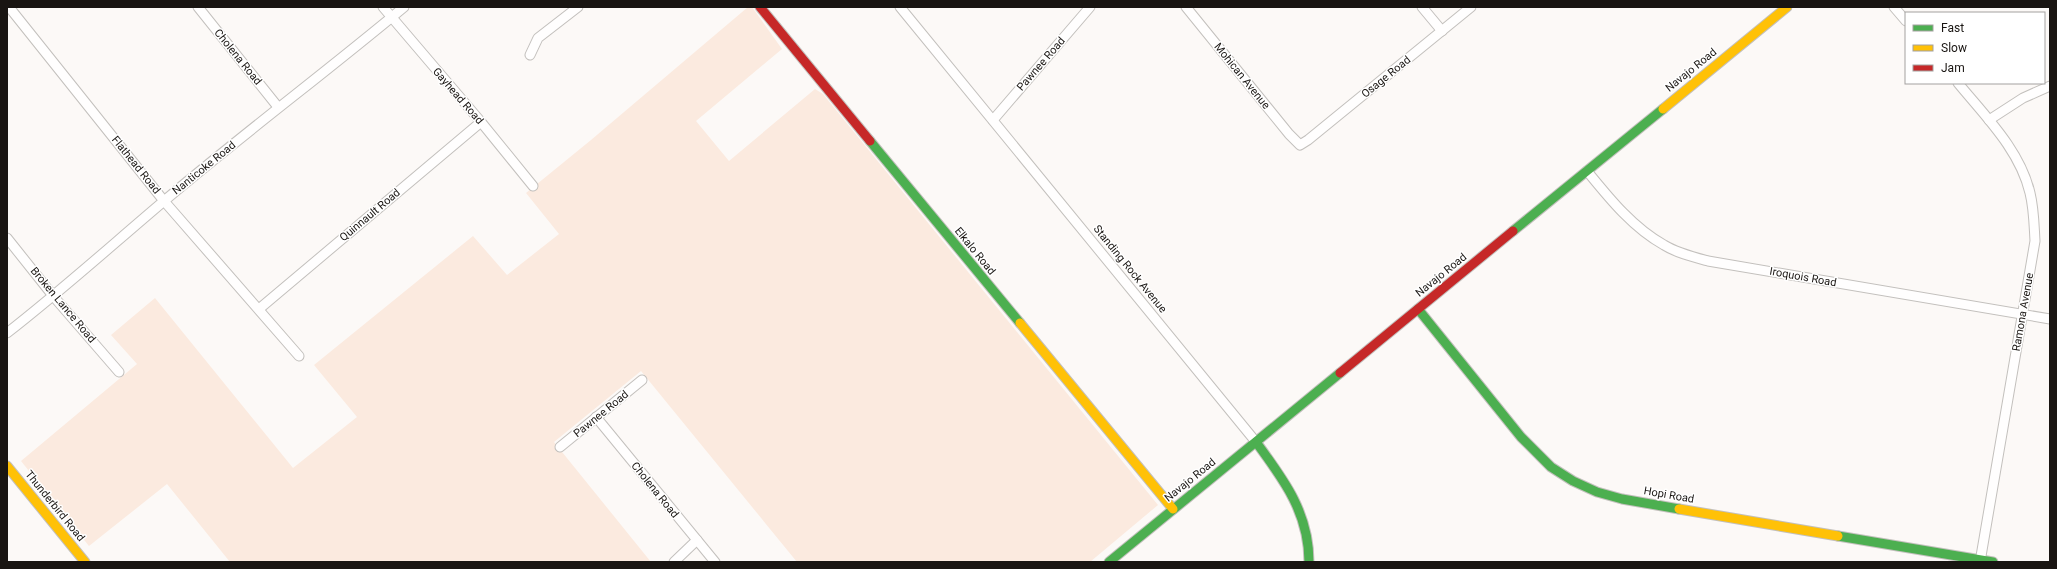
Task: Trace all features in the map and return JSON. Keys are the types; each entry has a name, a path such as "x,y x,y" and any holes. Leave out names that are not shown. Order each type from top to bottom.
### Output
{"street":[{"name":"Flathead Road","path":"9,7 164,201 299,356"},
{"name":"Cholena Road","path":"198,7 278,107"},
{"name":"Gayhead Road","path":"382,7 481,122 533,186"},
{"name":"Nanticoke Road","path":"7,334 54,297 164,201 278,107 404,7"},
{"path":"530,55 538,38 578,7"},
{"name":"Elkalo Road","path":"760,7 1173,509"},
{"name":"Standing Rock Avenue","path":"900,7 1256,442 1289,490 1302,517 1308,538 1309,562"},
{"name":"Pawnee Road","path":"993,120 1090,7"},
{"name":"Mohican Avenue","path":"1186,7 1289,134 1300,145"},
{"path":"1422,7 1442,31"},
{"name":"Osage Road","path":"1300,145 1471,7"},
{"name":"Navajo Road","path":"1109,562 1787,7"},
{"path":"1894,7 1905,20"},
{"name":"Ramona Avenue","path":"1959,84 1989,120 2022,169 2030,192 2034,217 2035,242 1981,561"},
{"path":"1989,120 2023,98 2050,86"},
{"name":"Quinnault Road","path":"259,309 481,122"},
{"name":"Iroquois Road","path":"1587,171 1620,209 1643,230 1664,246 1685,254 1708,261 2050,318"},
{"name":"Broken Lance Road","path":"7,238 54,297 119,372"},
{"name":"Hopi Road","path":"1418,309 1521,438 1551,467 1573,481 1597,492 1630,500 1993,562"},
{"name":"Pawnee Road","path":"560,447 642,380"},
{"name":"Cholena Road","path":"596,417 715,562"},
{"name":"Thunderbird Road","path":"7,466 85,562"},
{"path":"674,562 697,540"}],"shaded area":[{"path":"748,7 752,7 782,49 696,121 729,161 815,89 823,94 1158,505 1090,562 797,562 641,371 554,442 651,562 230,562 167,484 89,546 21,461 137,364 111,335 155,298 293,468 357,417 314,365 473,236 507,275 559,234 526,193"}],"traffic: fast":[{"path":"1513,231 1663,109"},
{"path":"870,141 1020,323"},
{"path":"1418,309 1521,437 1551,467 1573,481 1597,492 1622,499 1679,509"},
{"path":"1109,562 1340,373"},
{"path":"1256,442 1285,484 1300,513 1308,544 1309,562"},
{"path":"1838,536 1993,562"}],"traffic: slow":[{"path":"1663,109 1787,7"},
{"path":"1020,323 1173,509"},
{"path":"7,466 85,562"},
{"path":"1679,509 1838,536"}],"traffic: jam":[{"path":"760,7 870,141"},
{"path":"1340,373 1513,231"}]}
